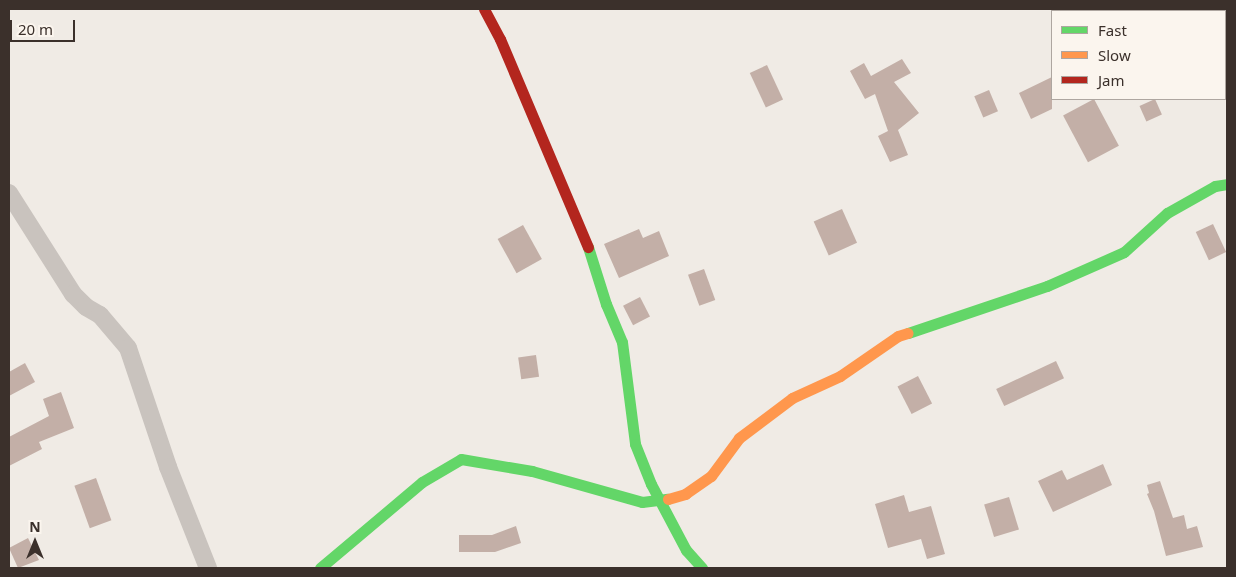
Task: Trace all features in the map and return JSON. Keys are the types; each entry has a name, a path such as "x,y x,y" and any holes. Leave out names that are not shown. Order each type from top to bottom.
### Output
{"street":[{"path":"484,9 500,39 587,245 606,304 622,342 635,444 651,484 686,550 702,568"},
{"path":"320,568 334,554 422,482 462,460 532,471 642,502 661,501 685,494 711,476 739,438 792,398 840,376 898,336 1047,286 1124,252 1167,213 1215,186 1227,184"},
{"path":"9,193 73,294 100,316 128,348 168,467 208,568"}],"building":[{"path":"902,59 911,73 894,82 919,113 898,130 908,155 890,162 878,136 888,131 875,94 865,99 850,71 864,63 871,76"},
{"path":"767,65 783,99 766,107 750,73"},
{"path":"1051,77 1052,109 1031,119 1019,93"},
{"path":"989,90 998,111 983,117 974,96"},
{"path":"1095,100 1119,146 1088,162 1063,115"},
{"path":"1155,100 1162,115 1146,121 1139,106"},
{"path":"842,209 857,243 829,255 814,222"},
{"path":"1213,224 1226,252 1209,260 1196,232"},
{"path":"523,225 542,259 517,273 498,239"},
{"path":"639,229 643,238 659,231 669,256 619,278 604,244"},
{"path":"704,269 715,300 699,306 688,275"},
{"path":"640,297 650,317 633,325 623,306"},
{"path":"536,355 539,377 521,379 518,358"},
{"path":"1056,361 1064,378 1004,406 996,389"},
{"path":"25,363 35,382 9,396 9,372"},
{"path":"918,376 932,404 912,414 898,386"},
{"path":"61,392 74,428 39,442 42,449 9,466 9,437 49,416 43,399"},
{"path":"1103,464 1112,485 1053,512 1038,481 1062,470 1067,480"},
{"path":"96,478 111,520 90,528 74,486"},
{"path":"1160,481 1173,518 1184,515 1187,529 1197,526 1203,547 1166,556 1154,511 1147,494 1149,493 1147,485"},
{"path":"904,495 909,512 931,506 945,554 927,559 921,539 888,548 875,504"},
{"path":"1009,497 1019,530 994,537 984,505"},
{"path":"516,526 521,543 495,552 459,552 459,535 492,535"},
{"path":"28,538 39,560 18,568 9,548"}],"traffic: fast":[{"path":"908,333 1047,286 1124,252 1167,213 1215,186 1227,184"},
{"path":"588,247 606,304 622,342 635,444 651,484 686,550 702,568"},
{"path":"320,568 422,482 461,459 532,471 642,502 668,499"}],"traffic: slow":[{"path":"668,499 685,494 711,476 739,438 792,398 840,376 898,336 908,333"}],"traffic: jam":[{"path":"484,9 500,39 588,247"}]}
